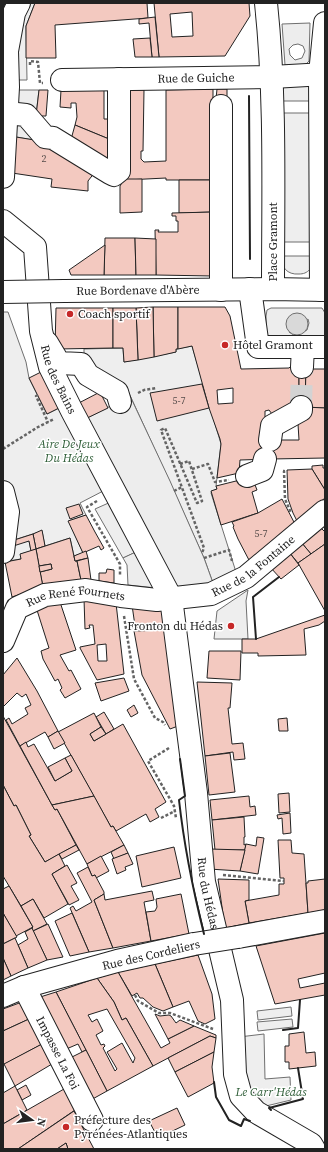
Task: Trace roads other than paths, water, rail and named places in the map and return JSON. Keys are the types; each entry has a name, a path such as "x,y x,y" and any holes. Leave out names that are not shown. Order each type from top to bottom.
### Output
{"street":[{"path":"3,177 8,87 6,51 14,13 19,3"},
{"name":"Place Gramont","path":"266,3 272,76 273,289 324,291 322,74 325,23"},
{"path":"272,76 322,74"},
{"name":"Rue de Guiche","path":"62,80 272,76"},
{"path":"7,113 26,115 45,137 53,138 114,175 119,171 119,79"},
{"path":"221,106 221,290"},
{"name":"Rue des Bains","path":"3,221 34,247 41,331 50,367 171,598"},
{"path":"250,289 258,347 302,357 325,347"},
{"name":"Rue Bordenave d'Abère","path":"3,292 273,289"},
{"name":"Rue des Bains","path":"41,331 59,363 81,364 88,375 129,398"},
{"path":"261,461 272,426 301,410 301,407"},
{"path":"3,492 8,512 3,552"},
{"name":"Rue de la Fontaine","path":"171,598 211,594 246,577 325,511"},
{"name":"Rue René Fournets","path":"3,641 10,602 45,595 120,586 157,600 171,598"},
{"name":"Rue du Hédas","path":"171,598 196,793 204,882 232,1000 235,1074 241,1096 256,1112 311,1144 314,1149"},
{"name":"Rue des Cordeliers","path":"3,996 24,987 117,961 194,944 325,920"},
{"name":"Impasse La Foi","path":"24,987 92,1120"}],"tunnel":[{"path":"301,407 302,367"}],"place":[{"name":"Coach sportif","path":"70,314"},
{"name":"Hôtel Gramont","path":"225,345"},
{"name":"Fronton du Hédas","path":"231,626"},
{"name":"Préfecture des Pyrénées-Atlantiques","path":"66,1127"}],"park label":[{"name":"Aire De Jeux Du Hédas","path":"69,451"},
{"name":"Le Carr'Hédas","path":"271,1092"}]}
